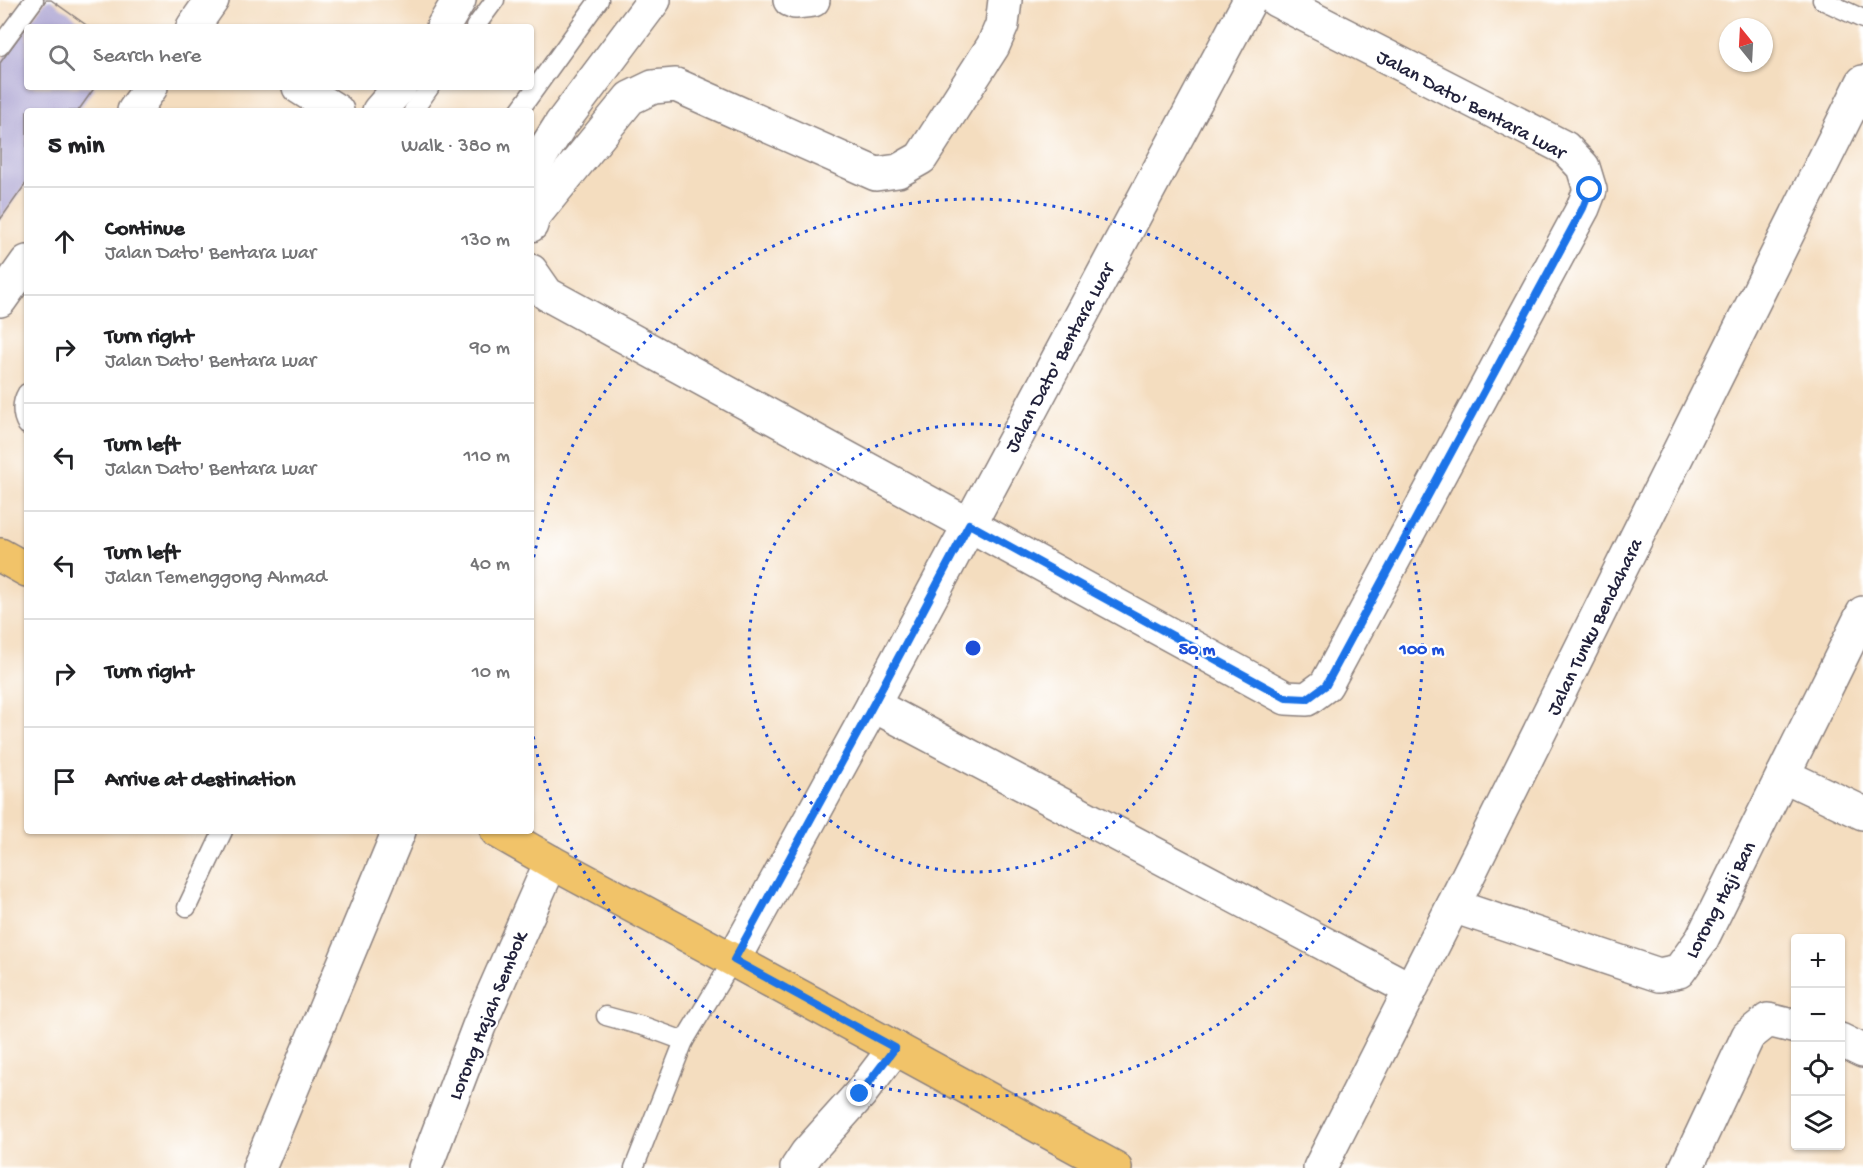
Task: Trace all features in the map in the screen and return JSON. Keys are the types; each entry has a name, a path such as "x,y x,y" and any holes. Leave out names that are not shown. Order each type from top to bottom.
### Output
{"main road":[{"path":"0,555 24,568"},
{"path":"502,834 1115,1168"}],"street":[{"path":"445,24 459,0"},
{"path":"534,169 561,124 654,0"},
{"path":"790,0 795,2 813,0"},
{"path":"534,208 630,98 653,87 676,85 876,174 898,171 921,158 993,46 1002,25 1005,0"},
{"name":"Jalan Dato' Bentara Luar","path":"734,960 1250,0"},
{"name":"Jalan Dato' Bentara Luar","path":"969,524 1286,698 1307,699 1326,685 1583,208 1590,190 1583,167 1565,148 1276,0"},
{"name":"Jalan Tunku Bendahara","path":"1320,1168 1863,82"},
{"path":"136,108 149,90"},
{"path":"304,90 332,108"},
{"path":"382,108 398,90"},
{"path":"0,300 24,266"},
{"path":"534,274 547,294 969,524"},
{"name":"Lorong Haji Ban","path":"1453,906 1659,975 1679,971 1702,939 1863,613"},
{"path":"873,705 1410,989"},
{"path":"1782,775 1863,813"},
{"path":"259,1168 398,834"},
{"name":"Lorong Hajah Sembok","path":"425,1168 479,1026 551,862"},
{"path":"1686,1168 1748,1036 1768,1020 1791,1026"},
{"path":"1844,1042 1863,1051"},
{"path":"797,1168 807,1153 860,1094 895,1048"}],"lane":[{"path":"0,46 34,0"},
{"path":"477,24 495,0"},
{"path":"521,108 599,0"},
{"path":"1822,0 1863,18"},
{"path":"415,108 428,90"},
{"path":"24,404 22,417 24,420"},
{"path":"187,907 223,834"},
{"path":"634,1168 684,1041 734,960"},
{"path":"606,1016 684,1041"}],"building":[{"path":"46,0 51,0 85,24 28,24"},
{"path":"24,30 24,90 93,90 80,108 24,108 24,186 0,220 0,63"}],"route":[{"path":"860,1094 895,1048 734,960 969,524 1286,698 1307,699 1326,685 1583,208 1590,190"}]}
